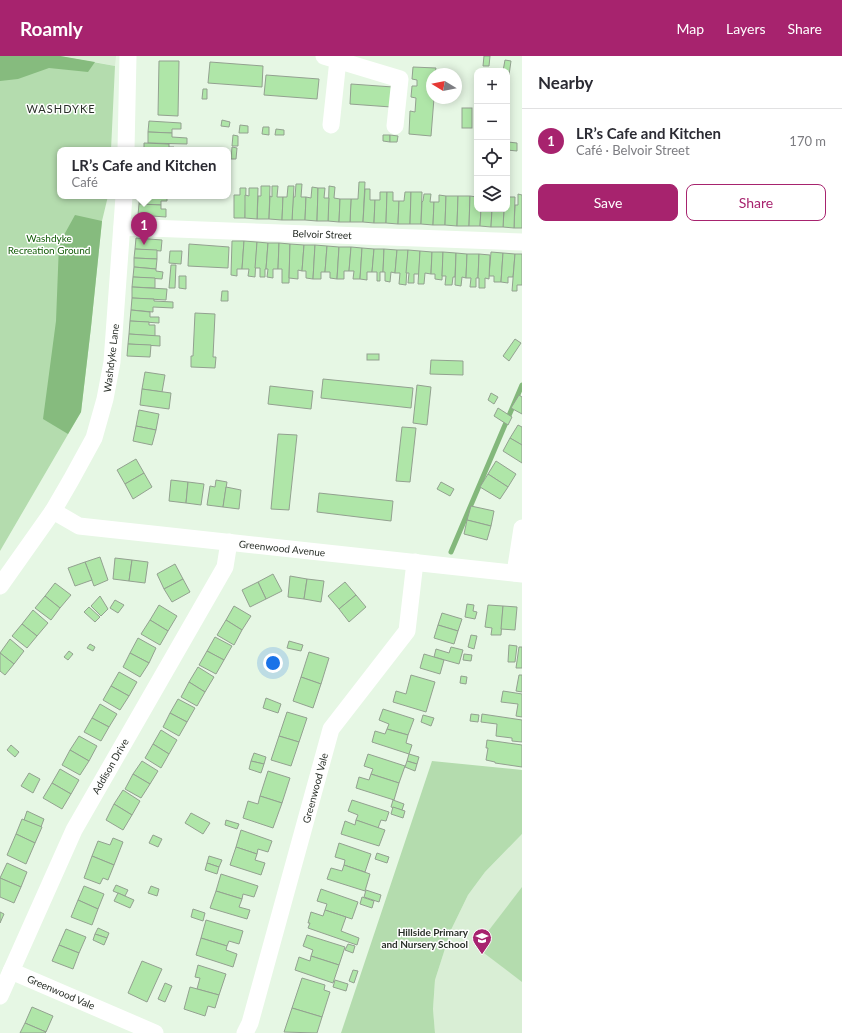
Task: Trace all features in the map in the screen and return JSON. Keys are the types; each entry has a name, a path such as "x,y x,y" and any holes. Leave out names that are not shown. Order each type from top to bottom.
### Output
{"street":[{"path":"126,147 128,56"},
{"path":"331,125 331,58 400,79 395,126"},
{"name":"Washdyke Lane","path":"0,586 53,511 94,438 105,400 112,362 124,199"},
{"name":"Belvoir Street","path":"122,227 522,242"},
{"name":"Greenwood Avenue","path":"53,511 79,526 519,573"},
{"path":"519,573 522,528"},
{"name":"Addison Drive","path":"0,996 74,830 225,566 229,542"},
{"name":"Greenwood Vale","path":"245,1033 252,1018 331,729 407,630 415,562"},
{"name":"Greenwood Vale","path":"11,971 155,1033"}],"shaded area":[{"path":"60,56 116,56 115,66"},
{"name":"Hillside Primary and Nursery School","path":"522,834 522,1033 435,1033 433,1009 435,980 451,930 468,895 485,872"}],"green space":[{"name":"Washdyke Recreation Ground","path":"0,56 60,56 115,66 111,147 57,147 57,199 107,199 102,221 81,412 0,551"},
{"path":"0,56 60,56 95,62 88,72 49,68 18,79 0,81"},
{"path":"75,215 102,221 81,412 68,434 43,419 56,321 59,244"},
{"path":"432,761 522,770 522,834 485,872 468,895 451,930 435,980 433,1009 435,1033 341,1033"},
{"path":"522,887 522,982 476,947"}],"building":[{"path":"484,56 490,56 489,66 483,66"},
{"path":"505,60 511,61 510,68 504,68"},
{"path":"159,61 179,61 178,116 158,115"},
{"path":"210,62 263,66 262,87 208,83"},
{"path":"413,67 436,68 426,68 426,104 434,104 431,136 409,134 410,111 415,112 416,98 411,97 412,86 417,86 417,80 412,79"},
{"path":"266,75 319,79 317,99 264,95"},
{"path":"351,84 393,87 391,107 350,104"},
{"path":"203,89 207,89 207,99 202,99"},
{"path":"462,108 472,108 472,128 462,128"},
{"path":"222,120 230,122 229,127 221,126"},
{"path":"149,121 181,123 181,129 172,129 172,133 148,132"},
{"path":"240,125 248,126 248,133 239,133"},
{"path":"263,127 269,127 269,135 262,134"},
{"path":"276,129 284,130 284,135 275,135"},
{"path":"148,132 172,133 172,137 187,138 187,144 148,143"},
{"path":"233,135 238,136 238,146 232,146"},
{"path":"383,135 390,135 390,142 383,141"},
{"path":"390,135 398,136 397,142 390,142"},
{"path":"510,142 517,143 517,151 510,150"},
{"path":"144,143 169,144 169,147 144,147"},
{"path":"232,147 237,148 236,159 231,159"},
{"path":"359,182 365,182 363,222 350,222 351,199 358,199"},
{"path":"296,184 302,184 301,197 306,197 305,220 292,220 293,197 295,197"},
{"path":"261,186 270,186 269,219 257,219 258,196 261,196"},
{"path":"272,186 278,186 277,197 283,197 282,220 269,219"},
{"path":"288,186 294,186 292,220 282,220 283,197 287,197"},
{"path":"329,186 335,187 334,198 340,199 339,222 328,221"},
{"path":"312,187 318,188 317,221 305,220 306,197 311,198"},
{"path":"240,188 246,188 245,218 234,218 234,195 240,195"},
{"path":"249,188 258,188 257,219 245,218 245,195 249,196"},
{"path":"318,188 325,188 324,198 329,198 328,221 317,221"},
{"path":"365,189 370,189 370,200 375,200 374,223 363,222"},
{"path":"380,192 387,192 386,223 374,223 375,200 380,200"},
{"path":"387,192 393,192 393,201 399,201 398,224 386,223"},
{"path":"405,192 411,192 410,224 398,224 399,201 404,201"},
{"path":"411,192 422,192 421,224 410,224"},
{"path":"424,194 431,194 430,202 434,202 433,225 421,224"},
{"path":"518,194 522,195 522,228 514,228 515,205 518,205"},
{"path":"439,195 446,196 445,225 433,225 434,202 439,202"},
{"path":"446,196 458,196 457,226 445,225"},
{"path":"458,196 470,196 469,226 457,226"},
{"path":"470,196 474,197 474,212 481,212 480,226 469,226"},
{"path":"510,197 515,197 514,228 503,227 504,212 510,212"},
{"path":"139,199 167,199 167,201 161,201 161,205 139,204"},
{"path":"340,199 351,199 350,222 339,222"},
{"path":"139,204 161,205 161,209 166,209 166,217 138,215"},
{"path":"481,212 492,212 491,227 480,226"},
{"path":"492,212 504,212 503,227 491,227"},
{"path":"136,238 162,240 161,251 135,249"},
{"path":"232,241 244,241 242,269 237,269 237,276 231,275"},
{"path":"244,241 257,242 255,277 248,276 249,269 242,269"},
{"path":"257,242 268,243 265,277 260,277 260,268 255,268"},
{"path":"268,243 279,243 278,269 273,269 273,278 267,277 268,269 266,269"},
{"path":"279,243 290,244 289,283 282,283 282,269 278,269"},
{"path":"189,244 229,247 228,268 188,266"},
{"path":"290,244 304,245 302,271 298,270 298,279 289,278"},
{"path":"304,245 315,245 313,279 306,278 306,271 302,271"},
{"path":"315,245 327,246 325,272 321,272 321,279 313,279"},
{"path":"327,246 339,247 337,279 330,278 330,272 325,272"},
{"path":"339,247 351,247 349,271 344,271 344,279 337,279"},
{"path":"351,247 362,248 360,279 353,279 354,271 349,271"},
{"path":"362,248 374,249 372,272 367,272 367,280 360,279"},
{"path":"135,249 157,250 157,259 134,258"},
{"path":"374,249 384,249 383,272 380,272 380,281 377,281 377,272 372,272"},
{"path":"384,249 397,250 395,273 391,272 390,282 385,281 385,272 383,272"},
{"path":"397,250 408,250 406,285 399,284 400,273 395,273"},
{"path":"408,250 420,251 419,274 414,274 414,283 408,283 409,273 406,273"},
{"path":"170,251 182,251 181,264 169,263"},
{"path":"420,251 432,252 431,274 425,273 424,284 418,284"},
{"path":"432,252 443,252 442,280 435,279 435,274 431,274"},
{"path":"443,252 456,253 455,277 453,277 452,285 445,285 446,276 442,276"},
{"path":"491,252 503,253 501,282 494,282 494,276 489,276"},
{"path":"456,253 467,254 466,278 462,277 461,286 455,285"},
{"path":"503,253 515,254 513,277 508,277 508,283 501,282"},
{"path":"467,254 479,254 476,287 470,287 471,278 466,278"},
{"path":"479,254 490,255 489,279 485,278 485,288 479,288"},
{"path":"515,254 522,254 522,285 517,285 517,291 512,291"},
{"path":"134,258 157,259 156,269 134,267"},
{"path":"171,265 176,265 175,288 169,288"},
{"path":"134,267 156,269 156,271 163,272 162,279 133,277"},
{"path":"179,276 186,276 186,289 179,288"},
{"path":"133,277 155,278 155,288 132,287"},
{"path":"132,287 167,289 166,300 132,298"},
{"path":"222,291 228,291 228,301 221,301"},
{"path":"132,298 173,302 173,308 153,307 153,312 131,310"},
{"path":"131,310 150,312 150,317 159,317 159,323 130,321"},
{"path":"195,313 215,314 213,357 216,357 215,368 191,367"},
{"path":"130,321 149,322 149,325 155,325 155,336 129,334"},
{"path":"129,334 160,336 160,346 128,344"},
{"path":"515,339 521,343 509,361 503,356"},
{"path":"128,344 151,345 150,357 127,356"},
{"path":"367,354 379,354 379,360 367,360"},
{"path":"431,360 463,361 463,375 430,374"},
{"path":"145,372 165,375 162,392 142,389"},
{"path":"323,379 413,388 411,408 321,398"},
{"path":"417,385 431,387 427,425 413,423"},
{"path":"270,386 313,391 311,409 268,404"},
{"path":"142,389 171,393 169,409 140,405"},
{"path":"491,393 498,397 494,404 488,400"},
{"path":"519,395 522,397 522,414 511,408"},
{"path":"498,408 512,417 508,425 494,416"},
{"path":"139,410 159,414 156,430 136,426"},
{"path":"518,425 522,427 522,445 510,438"},
{"path":"136,426 156,430 152,445 133,441"},
{"path":"402,427 416,428 410,482 396,481"},
{"path":"278,434 297,435 289,510 271,509"},
{"path":"510,438 522,445 522,463 503,451"},
{"path":"136,459 144,473 125,484 117,470"},
{"path":"496,461 516,474 508,487 488,474"},
{"path":"144,473 152,487 133,499 125,484"},
{"path":"488,474 508,487 500,499 480,487"},
{"path":"171,480 188,482 186,503 169,501"},
{"path":"216,480 227,482 223,507 207,505 210,486 215,487"},
{"path":"188,482 204,484 201,505 186,503"},
{"path":"441,482 454,489 450,496 437,489"},
{"path":"226,487 241,490 239,509 223,507"},
{"path":"319,493 393,501 391,521 317,512"},
{"path":"471,506 494,511 491,526 467,520"},
{"path":"467,520 491,526 487,540 464,534"},
{"path":"100,557 108,580 94,586 85,562"},
{"path":"115,558 132,560 129,581 113,579"},
{"path":"132,560 148,562 145,583 129,581"},
{"path":"85,562 92,580 75,586 68,568"},
{"path":"175,564 183,579 164,589 157,574"},
{"path":"273,574 282,591 266,599 258,582"},
{"path":"290,576 307,579 304,599 288,597"},
{"path":"183,579 190,592 172,602 164,589"},
{"path":"307,579 324,581 321,602 304,599"},
{"path":"258,582 266,599 250,607 242,590"},
{"path":"345,582 356,595 339,609 328,596"},
{"path":"55,583 71,595 60,608 45,596"},
{"path":"356,595 366,607 349,622 339,609"},
{"path":"45,596 60,608 51,620 35,608"},
{"path":"100,596 108,609 101,616 91,606"},
{"path":"115,600 124,605 118,613 110,608"},
{"path":"467,604 474,605 473,611 477,612 475,619 465,617"},
{"path":"159,605 177,616 168,631 150,620"},
{"path":"488,605 503,606 501,635 491,635 492,628 485,627"},
{"path":"234,606 251,616 242,630 226,620"},
{"path":"503,606 517,607 515,630 501,629"},
{"path":"89,607 100,617 95,622 84,612"},
{"path":"33,610 48,623 37,636 22,624"},
{"path":"442,613 462,619 458,631 438,625"},
{"path":"150,620 168,631 160,645 141,634"},
{"path":"226,620 242,630 234,645 217,635"},
{"path":"22,624 37,636 27,648 12,636"},
{"path":"438,625 458,631 454,644 434,638"},
{"path":"471,635 477,636 474,649 468,647"},
{"path":"215,637 232,646 224,660 207,651"},
{"path":"138,638 156,648 149,663 130,653"},
{"path":"10,639 24,651 14,664 0,653"},
{"path":"289,641 303,645 301,651 287,648"},
{"path":"90,644 95,647 93,651 87,648"},
{"path":"509,645 517,646 515,662 508,662"},
{"path":"451,647 463,650 459,664 434,657 436,649 449,653"},
{"path":"519,647 522,647 522,668 516,668"},
{"path":"69,651 73,654 68,660 64,657"},
{"path":"207,651 224,660 216,674 199,665"},
{"path":"309,652 329,658 321,684 301,677"},
{"path":"0,653 14,664 5,675 0,671"},
{"path":"130,653 149,663 140,677 123,667"},
{"path":"424,654 444,660 440,674 420,668"},
{"path":"464,654 472,655 471,661 463,660"},
{"path":"198,667 214,677 205,692 189,682"},
{"path":"119,672 137,682 129,696 111,686"},
{"path":"411,675 435,682 426,712 393,702 396,691 406,694"},
{"path":"519,675 522,675 522,692 516,691"},
{"path":"461,676 467,677 466,684 460,683"},
{"path":"301,677 321,684 313,708 293,701"},
{"path":"189,682 205,692 197,706 181,697"},
{"path":"111,686 129,696 120,710 103,700"},
{"path":"503,691 522,694 522,717 516,716 518,704 501,702"},
{"path":"266,698 281,704 278,713 263,708"},
{"path":"178,699 195,708 187,722 170,713"},
{"path":"100,704 117,714 109,727 92,718"},
{"path":"383,709 414,719 408,735 387,729 389,724 379,720"},
{"path":"287,712 307,718 299,742 279,736"},
{"path":"170,713 187,722 179,736 163,727"},
{"path":"471,714 479,715 478,722 470,721"},
{"path":"482,714 522,720 522,742 512,741 512,738 496,736 497,724 481,722"},
{"path":"423,715 434,718 431,726 421,722"},
{"path":"92,718 109,727 101,741 84,732"},
{"path":"387,729 408,735 406,743 412,745 409,754 372,742 375,731 385,734"},
{"path":"161,730 177,740 169,754 153,744"},
{"path":"79,736 97,746 89,761 70,750"},
{"path":"279,736 299,742 291,766 271,760"},
{"path":"487,740 522,745 522,767 495,763 486,760 488,748 486,748"},
{"path":"153,744 169,754 161,768 145,758"},
{"path":"11,745 19,752 15,757 7,750"},
{"path":"70,750 89,761 80,775 62,765"},
{"path":"254,753 266,757 264,764 251,761"},
{"path":"368,754 405,766 399,783 371,774 373,769 364,766"},
{"path":"409,754 419,757 417,764 407,761"},
{"path":"142,761 158,771 150,784 133,774"},
{"path":"251,761 264,764 261,773 249,769"},
{"path":"407,761 417,764 415,771 405,767"},
{"path":"60,769 79,780 71,794 52,783"},
{"path":"268,771 290,778 282,803 260,796"},
{"path":"29,773 40,779 33,793 21,786"},
{"path":"133,774 150,784 141,798 125,789"},
{"path":"371,774 399,783 394,800 356,788 359,777 369,780"},
{"path":"52,783 71,794 62,809 43,798"},
{"path":"123,790 140,801 132,815 114,804"},
{"path":"260,796 282,803 273,828 243,818 248,801 258,804"},
{"path":"352,800 389,812 386,821 381,820 378,828 356,820 358,815 348,811"},
{"path":"393,800 404,804 402,810 391,807"},
{"path":"114,804 132,815 123,830 106,820"},
{"path":"393,807 405,811 403,818 391,814"},
{"path":"27,811 44,819 41,827 24,820"},
{"path":"191,813 210,823 203,834 185,823"},
{"path":"22,819 42,827 35,843 16,834"},
{"path":"226,820 239,824 237,829 225,825"},
{"path":"356,820 385,830 379,846 341,834 345,821 355,825"},
{"path":"241,830 272,841 268,852 258,849 257,854 236,847"},
{"path":"16,834 35,843 26,864 7,855"},
{"path":"153,835 162,839 158,847 149,843"},
{"path":"113,838 123,842 114,865 92,856 98,841 110,845"},
{"path":"339,843 371,854 365,872 344,865 345,860 335,857"},
{"path":"236,847 257,854 255,860 265,863 261,875 230,865"},
{"path":"377,853 389,857 387,863 375,859"},
{"path":"92,856 114,865 108,880 103,878 100,884 84,878"},
{"path":"209,856 222,860 219,867 207,863"},
{"path":"7,863 27,872 21,887 0,878"},
{"path":"207,863 219,867 217,874 205,870"},
{"path":"344,865 370,874 365,891 327,879 331,868 342,871"},
{"path":"221,874 258,886 254,897 243,894 242,899 216,891"},
{"path":"0,878 21,887 14,903 0,897"},
{"path":"116,885 128,890 125,896 113,891"},
{"path":"84,886 104,894 98,909 78,900"},
{"path":"151,886 159,889 157,896 148,893"},
{"path":"321,889 358,902 352,919 325,910 327,904 317,901"},
{"path":"366,890 381,895 379,902 364,897"},
{"path":"216,891 242,899 239,907 250,910 247,919 210,908"},
{"path":"118,893 134,900 130,908 114,901"},
{"path":"362,897 374,901 372,908 360,904"},
{"path":"78,900 98,909 92,925 71,917"},
{"path":"193,909 205,913 203,921 191,917"},
{"path":"325,910 346,917 341,931 359,938 357,945 308,928 311,912 323,916"},
{"path":"0,912 4,914 0,923"},
{"path":"206,920 243,931 239,944 229,941 227,946 201,938"},
{"path":"98,928 109,933 107,938 95,934"},
{"path":"66,929 86,937 79,953 59,945"},
{"path":"95,934 107,938 104,945 93,940"},
{"path":"307,935 345,947 339,965 311,956 313,950 303,946"},
{"path":"201,938 227,946 226,950 237,954 233,967 196,955"},
{"path":"348,944 355,946 353,953 345,950"},
{"path":"59,945 79,953 73,969 52,961"},
{"path":"311,956 339,965 333,983 295,970 299,957 310,961"},
{"path":"142,961 162,969 147,1002 128,993"},
{"path":"198,965 226,974 219,995 197,989 200,978 195,977"},
{"path":"353,970 358,971 354,983 349,981"},
{"path":"302,978 325,985 324,990 330,992 322,1017 292,1008"},
{"path":"335,980 348,984 346,991 333,987"},
{"path":"165,983 172,986 165,1002 158,999"},
{"path":"190,987 219,995 215,1008 208,1006 205,1016 184,1009"},
{"path":"32,1007 53,1016 46,1032 25,1023"},
{"path":"292,1008 322,1017 317,1033 284,1032"},
{"path":"25,1023 46,1032 20,1033"}],"waterway":[{"path":"451,552 522,385"}],"place":[{"name":"LR’s Cafe and Kitchen","path":"144,245"},
{"name":"Hillside Primary and Nursery School","path":"482,955"}],"district":[{"name":"WASHDYKE","path":"61,109"}]}
